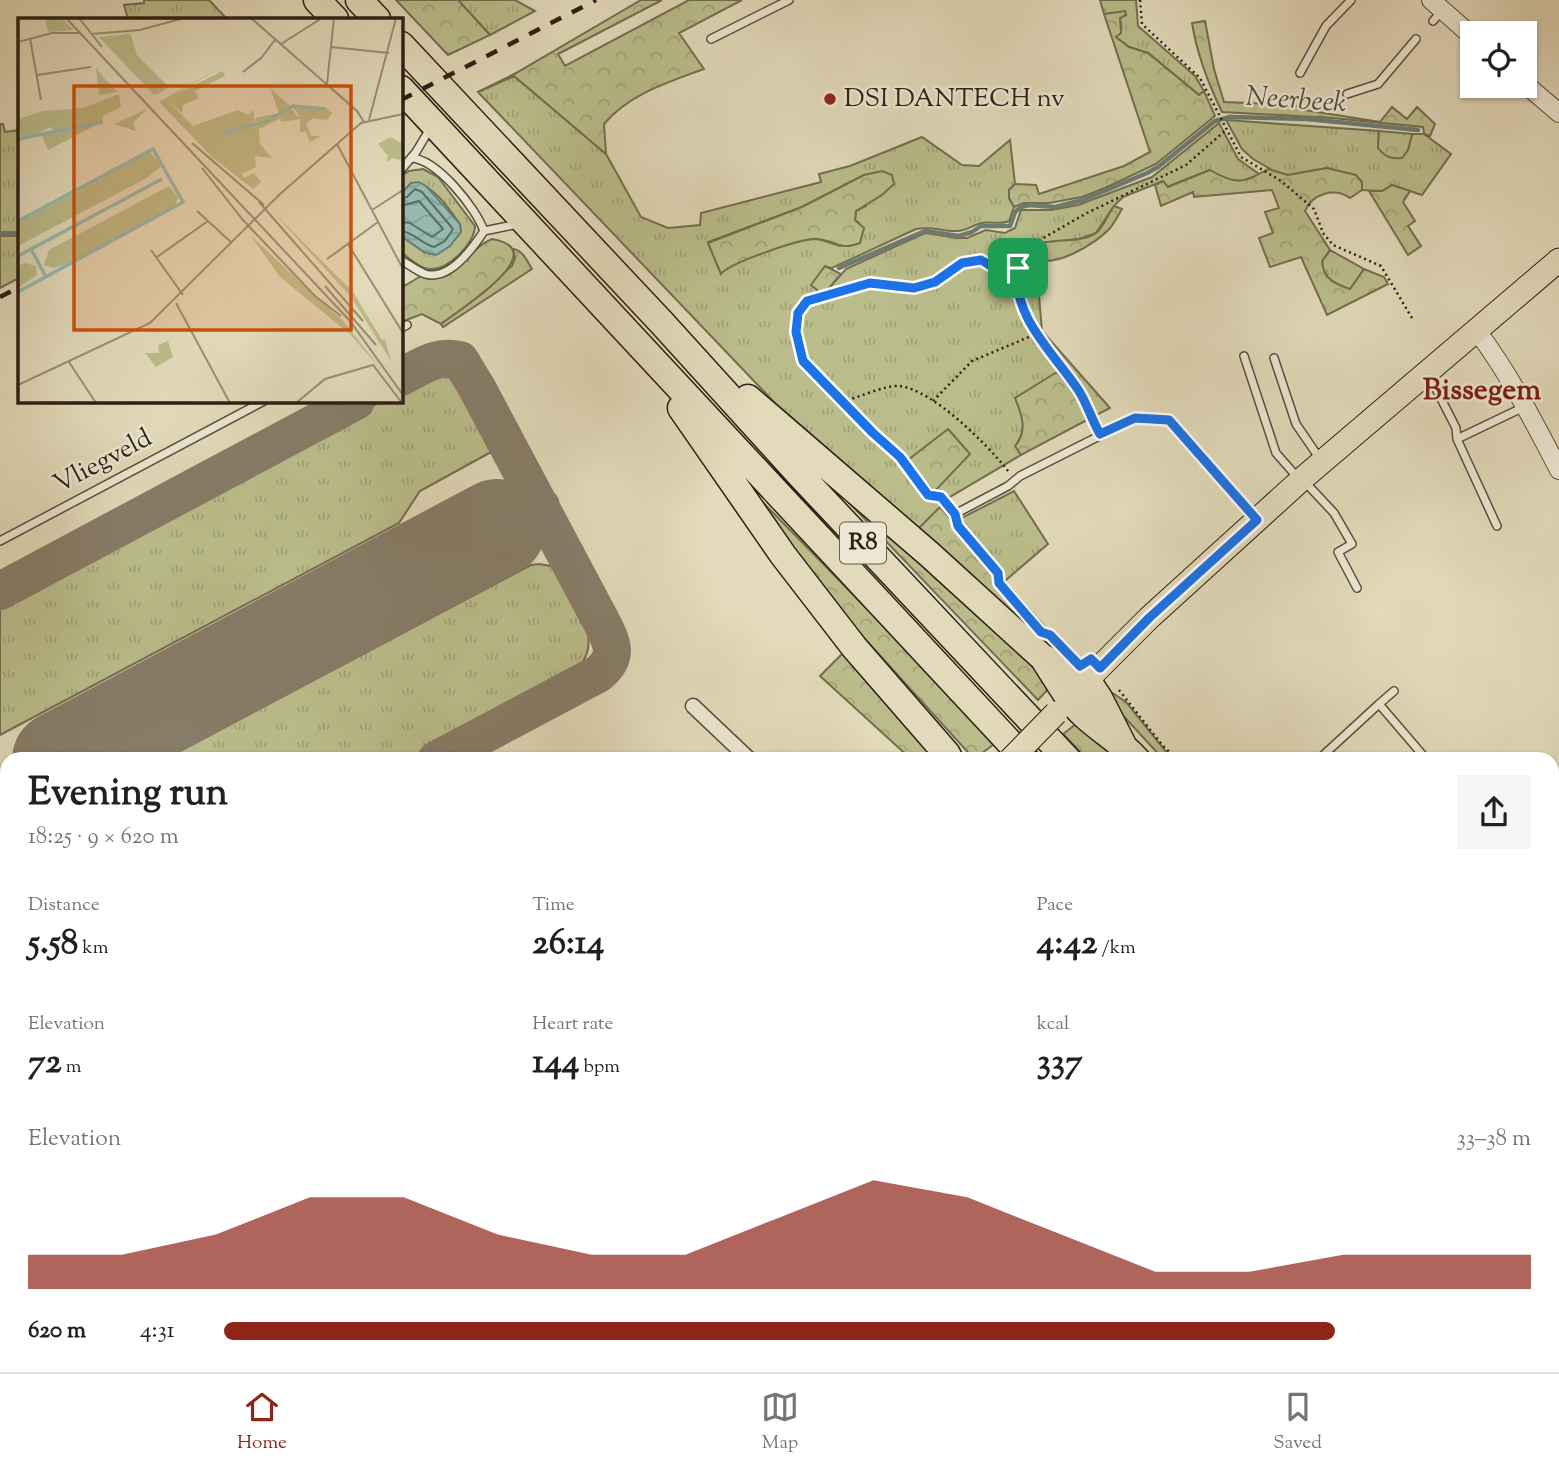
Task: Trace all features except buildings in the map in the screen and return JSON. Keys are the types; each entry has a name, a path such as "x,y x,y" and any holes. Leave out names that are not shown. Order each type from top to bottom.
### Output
{"highway":[{"path":"317,0 334,18"},
{"path":"359,0 376,18"},
{"name":"R8","path":"402,46 1060,752"},
{"name":"R8","path":"402,90 1019,752"},
{"path":"663,323 929,554 1078,690 1099,698 1129,751"},
{"path":"631,334 783,555 854,647 947,752"}],"main road":[{"path":"1018,752 1149,618 1301,480 1559,260"}],"street":[{"path":"1435,10 1460,28"},
{"path":"1537,94 1559,113"},
{"path":"1477,331 1494,353 1526,406 1559,470"},
{"path":"693,706 742,752"}],"lane":[{"path":"711,39 789,0"},
{"path":"1300,73 1326,26 1351,0"},
{"path":"1347,94 1378,84 1416,39"},
{"path":"402,169 433,123"},
{"path":"411,158 418,159 436,170 480,219 484,231"},
{"path":"402,261 426,274 440,274 462,257 484,231 526,222"},
{"path":"1244,356 1276,453 1334,513 1352,544 1338,552 1357,588"},
{"path":"1274,358 1296,424 1322,462"},
{"path":"1428,373 1497,526"},
{"name":"Vliegveld","path":"0,541 262,402"},
{"path":"1457,439 1526,406"},
{"path":"955,514 1100,434 1135,418 1169,420 1257,520"},
{"path":"1327,752 1394,691"},
{"path":"1380,704 1420,752"}],"path":[{"path":"1140,0 1142,24 1200,78 1241,157 1281,181 1314,209 1324,233 1333,245 1381,266 1412,318"},
{"path":"1100,434 1078,389 1037,334 1019,296 1018,268 1027,251 1038,241 1087,213 1186,164 1226,130"},
{"path":"1018,268 996,269 981,260 962,263 935,282 914,288 870,283 807,301 798,313 796,332 803,361 900,457 928,495 941,497 955,514 958,526 998,573 999,583 1024,612"},
{"path":"933,401 972,361 1037,334"},
{"path":"842,402 897,386 919,391 984,443 1015,480"},
{"path":"1078,690 1169,752"}],"green space":[{"path":"144,0 209,0 226,18 128,18 124,5 144,3"},
{"path":"396,0 458,0 490,35 448,55"},
{"path":"458,0 515,0 535,11 490,35"},
{"path":"641,0 662,0 558,54 565,66 689,0 742,0 679,33 704,69 650,90 614,114 604,124 606,154 514,76 478,92 516,73"},
{"path":"1100,0 1136,0 1138,26 1195,76 1204,91 1199,95 1148,53 1129,47 1115,37 1121,27 1120,18 1126,15 1125,12 1104,14"},
{"path":"1125,11 1126,15 1120,18 1121,33 1116,37 1129,47 1148,53 1199,95 1204,91 1215,116 1156,164 1105,188 1082,197 1049,203 1024,203 1014,207 1009,198 1009,190 1015,184 1036,185 1039,194 1124,166 1150,152 1104,14"},
{"path":"1205,21 1214,69 1224,102 1295,105 1305,110 1380,122 1392,107 1407,119 1417,107 1435,124 1430,136 1424,134 1423,127 1332,118 1222,112 1204,69 1194,35 1192,23"},
{"path":"514,76 606,154 641,217 668,228 700,225 701,213 821,182 819,174 850,166 922,137 962,165 979,166 1010,140 1015,184 1009,190 1009,198 1014,207 1009,221 982,223 959,231 916,229 832,268 825,267 823,295 846,269 925,233 967,238 986,230 1005,233 1015,228 1021,210 1051,210 1078,205 1152,177 1219,123 1238,159 1259,174 1240,181 1222,177 1209,170 1167,187 1163,181 1123,197 1096,233 1079,239 1039,243 1031,256 1036,260 1042,331 1110,408 1087,420 1074,392 1021,412 1024,430 1016,446 1021,455 945,500 956,521 1014,491 1048,544 1006,580 940,508 919,528 775,403 478,92","holes":["864,175 866,206 856,211 855,220 859,223 840,246 817,239 805,241 751,257 721,273 708,242 802,207"]},
{"path":"1226,120 1379,131 1378,148 1408,150 1412,134 1424,134 1451,154 1422,195 1392,185 1382,191 1362,190 1362,182 1327,168 1288,175 1279,174 1253,159 1242,149"},
{"path":"0,124 3,124 5,132 18,130 18,232 0,232"},
{"path":"1379,131 1412,134 1408,150 1402,158 1388,157 1378,148"},
{"path":"1327,168 1356,175 1362,182 1362,190 1350,198 1337,193 1324,194 1313,200 1305,211 1330,250 1322,261 1327,276 1335,283 1350,289 1364,269 1384,277 1388,284 1327,315 1301,257 1270,267 1259,238 1273,233 1265,212 1279,208 1272,190 1194,197 1193,192 1161,206 1155,185 1163,181 1168,187 1210,170 1239,181 1252,178 1268,169 1288,175"},
{"path":"423,169 438,177 475,226 465,248 444,266 429,269 422,267 402,253 402,237 424,251 461,232 460,224 451,211 426,186 411,183 402,193 402,175 409,171"},
{"path":"882,171 892,175 894,184 856,211 855,220 864,228 860,243 843,246 810,239 752,258 721,274 708,243 802,207 864,175"},
{"path":"1392,185 1410,191 1403,202 1415,221 1408,226 1421,246 1408,255 1369,191 1382,191"},
{"path":"1114,206 1122,209 1112,226 1084,248 1049,261 1031,256 1031,250 1045,242 1079,239 1095,234"},
{"path":"0,236 18,236 18,279 0,288"},
{"path":"492,239 509,245 514,255 509,267 497,280 441,324 422,314 402,322 402,287 421,276 444,277 460,266 482,244"},
{"path":"513,249 522,254 532,269 443,327 441,324 512,266 515,258"},
{"path":"1330,250 1364,269 1350,290 1327,277 1322,261"},
{"path":"825,266 841,274 823,295 811,285"},
{"path":"1057,372 1074,392 1087,420 1021,455 1015,446 1023,429 1015,398"},
{"path":"449,375 457,381 493,451 420,491 399,523 0,735 0,605 380,402 402,402 402,390 429,376"},
{"path":"948,429 970,454 934,492 908,460"},
{"path":"810,462 1002,630 1051,686 1038,700"},
{"path":"749,488 997,742 983,752 968,752 835,606"},
{"path":"940,507 1075,661 1068,662 919,528"},
{"path":"531,565 551,566 558,572 580,611 588,638 587,651 581,664 569,675 424,752 178,752"},
{"path":"843,653 929,752 903,752 820,676"},
{"path":"1111,692 1126,702 1166,752 1157,752 1106,697"},
{"path":"1076,724 1110,752 1080,752 1063,734"}],"water":[{"path":"419,182 427,187 460,224 461,232 450,246 436,255 424,252 402,237 402,193 411,183"}],"waterway":[{"name":"Neerbeek","path":"839,268 925,231 959,236 981,226 1010,226 1015,212 1021,207 1055,207 1083,200 1158,167 1215,121 1230,117 1307,119 1418,130"},
{"path":"0,234 18,233"}],"taxiway":[{"path":"402,376 436,360 460,360 601,621 612,649 609,661 598,674 451,752"},
{"path":"0,591 354,402"},
{"path":"497,528 541,506"}],"runway":[{"path":"76,752 497,528"}],"railway":[{"path":"402,99 596,0"},
{"path":"0,297 18,288"}],"place":[{"name":"DSI DANTECH nv","path":"830,99"}],"district":[{"name":"Bissegem","path":"1482,391"}],"route":[{"path":"981,260 996,269 1018,268 1017,285 1024,309 1037,334 1078,389 1100,434 1135,418 1169,420 1257,520 1149,618 1100,668 1091,659 1080,666 1050,635 1041,632 999,583 998,573 958,526 955,514 941,497 928,495 900,457 803,361 796,332 798,313 807,301 870,283 914,288 935,282 962,263 981,260"}]}
